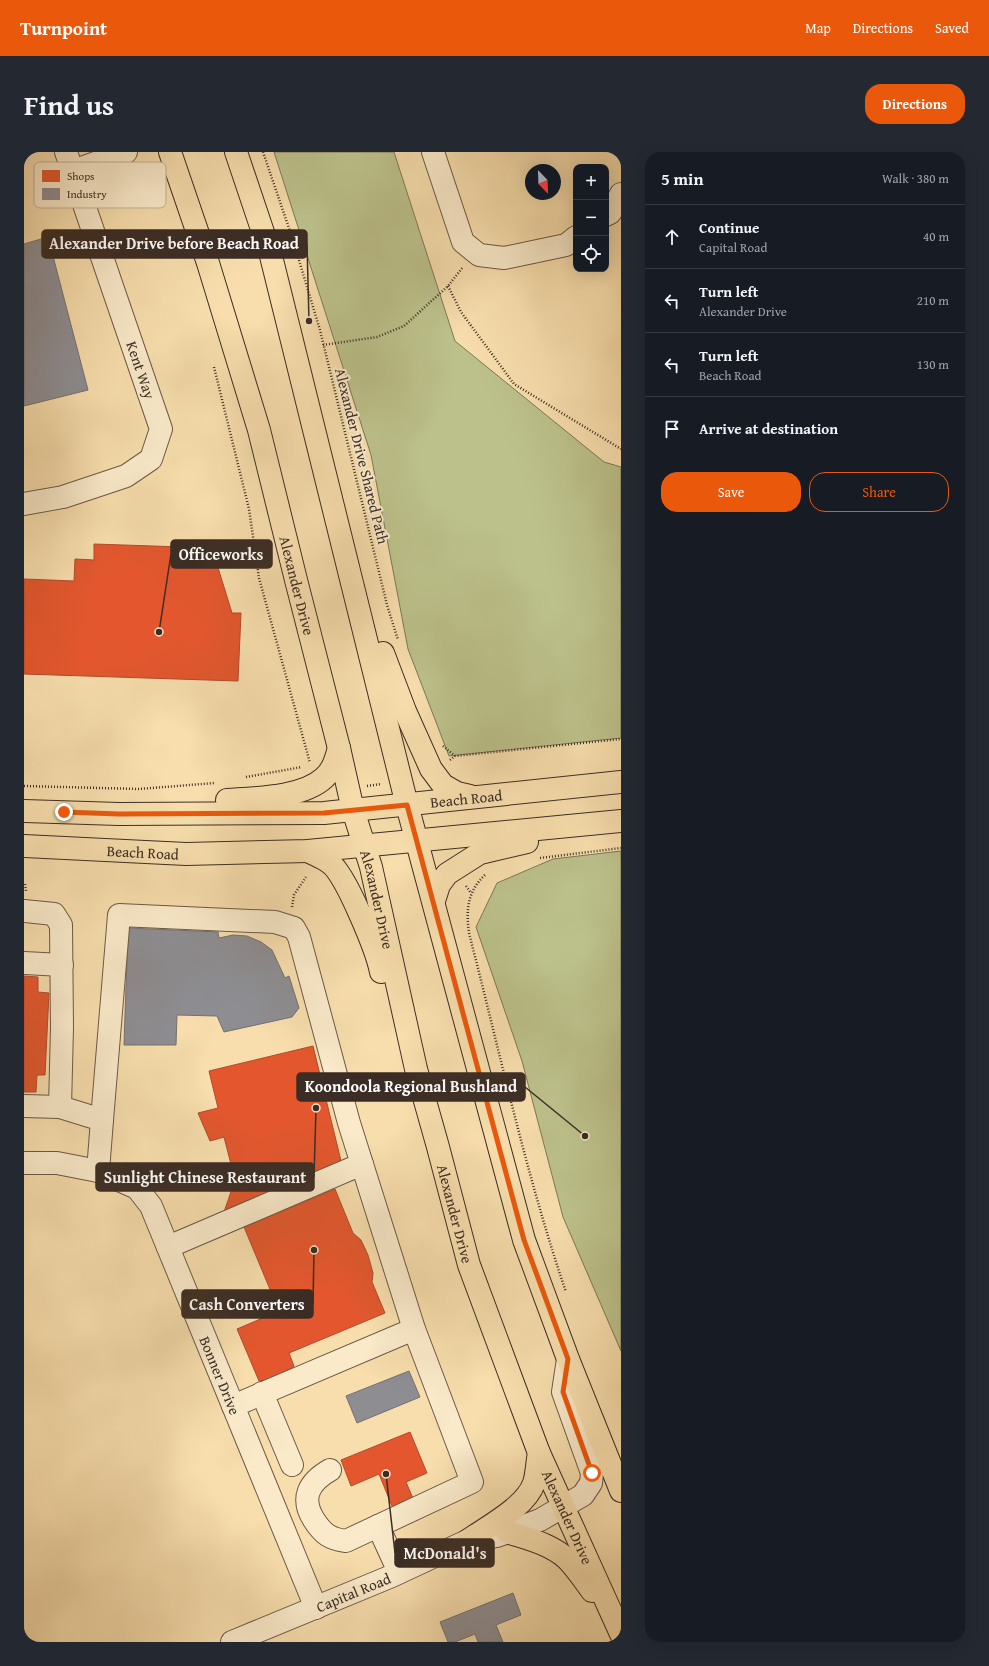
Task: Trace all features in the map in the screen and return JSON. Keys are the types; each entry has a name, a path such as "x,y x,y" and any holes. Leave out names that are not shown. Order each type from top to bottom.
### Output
{"main road":[{"name":"Alexander Drive","path":"170,152 208,263 259,430 351,800 370,867 416,1070 469,1265 539,1452 617,1625"},
{"path":"236,152 272,256 407,805 418,840 524,1240 568,1359 621,1491"},
{"path":"347,558 405,711 431,769 443,785 457,793 473,797"},
{"path":"119,814 167,803 275,796 302,790 317,772 334,764 339,748"},
{"name":"Beach Road","path":"24,811 119,814 324,813 351,800 407,805 621,782"},
{"name":"Beach Road","path":"24,846 186,854 308,852 621,821"},
{"path":"434,901 439,885 447,874 480,853 522,842 614,833 621,831"},
{"path":"308,852 331,863 340,874 358,909 380,966 392,1021 416,1070"},
{"path":"467,1541 512,1510 525,1498 534,1484 539,1452"},
{"path":"507,1532 538,1542 555,1550 567,1559 617,1625"}],"street":[{"path":"69,161 126,152"},
{"path":"433,152 463,242 479,255 504,258 566,245 573,239"},
{"path":"609,214 621,194"},
{"name":"Kent Way","path":"24,504 63,497 126,476 151,459 161,429 85,208"},
{"path":"25,901 54,914 61,925 62,1028 60,1108"},
{"path":"98,1171 119,915 275,922 294,928 299,937 349,1123 414,1329 472,1482 346,1541 336,1540 321,1531 310,1513 307,1503 310,1490 318,1477 330,1470"},
{"path":"24,963 62,964"},
{"path":"24,1106 60,1108 102,1120"},
{"name":"Bonner Drive","path":"24,1163 58,1163 98,1171 137,1188 151,1206 316,1608"},
{"path":"168,1246 362,1164"},
{"path":"233,1406 414,1329"},
{"name":"Capital Road","path":"232,1642 316,1608 467,1541 497,1536 540,1520 583,1495 591,1483 592,1473 563,1392 568,1359"},
{"path":"262,1393 292,1465"},
{"path":"378,1526 399,1572"}],"path":[{"name":"Alexander Drive Shared Path","path":"263,152 292,237 323,345 387,605 399,643"},
{"path":"323,345 377,337 404,326 448,286 474,251"},
{"path":"448,286 461,312 514,384 621,448"},
{"path":"214,367 249,509 259,578 317,772 245,777"},
{"path":"441,744 455,756 621,739"},
{"path":"351,800 401,780"},
{"path":"24,786 139,789 207,785 222,782"},
{"path":"538,858 621,848"},
{"path":"487,873 470,896 467,918 469,934 525,1159 551,1248 567,1292"},
{"path":"285,926 294,895 306,877"},
{"path":"24,884 25,901"}],"green space":[{"path":"274,152 394,152 455,341 604,462 621,467 621,738 449,756 408,649 371,455"},
{"path":"621,851 621,1351 563,1217 522,1061 476,927 497,883 553,859"}],"building: Shops":[{"path":"94,544 212,548 232,613 241,613 238,681 24,674 24,579 74,581 75,559 94,560"},
{"path":"24,976 38,977 38,992 49,993 45,1075 37,1075 36,1092 24,1092"},
{"path":"313,1046 342,1165 293,1177 296,1186 223,1215 235,1180 224,1137 210,1141 198,1113 218,1108 209,1071"},
{"path":"335,1189 353,1233 361,1240 368,1255 373,1273 372,1282 385,1313 289,1353 294,1366 287,1372 259,1381 237,1329 279,1311 244,1227"},
{"path":"410,1432 427,1473 406,1482 417,1508 396,1516 379,1474 351,1486 341,1460"}],"building: Industry":[{"path":"48,237 88,390 24,406 24,244"},
{"path":"128,928 218,932 219,938 233,935 247,936 261,942 272,950 285,978 289,976 299,1008 292,1017 224,1032 217,1016 177,1015 176,1045 124,1045"},
{"path":"409,1371 420,1397 357,1423 346,1396"},
{"path":"513,1593 521,1615 496,1625 503,1642 478,1642 475,1634 455,1642 448,1642 440,1622"}],"place":[{"name":"Alexander Drive before Beach Road","path":"309,321"},
{"name":"Officeworks","path":"159,632"},
{"name":"Sunlight Chinese Restaurant","path":"316,1108"},
{"name":"Koondoola Regional Bushland","path":"585,1136"},
{"name":"Cash Converters","path":"314,1250"},
{"name":"McDonald's","path":"386,1474"}],"route":[{"path":"64,812 119,814 324,813 407,805 418,840 524,1240 568,1359 563,1392 592,1473"}]}
